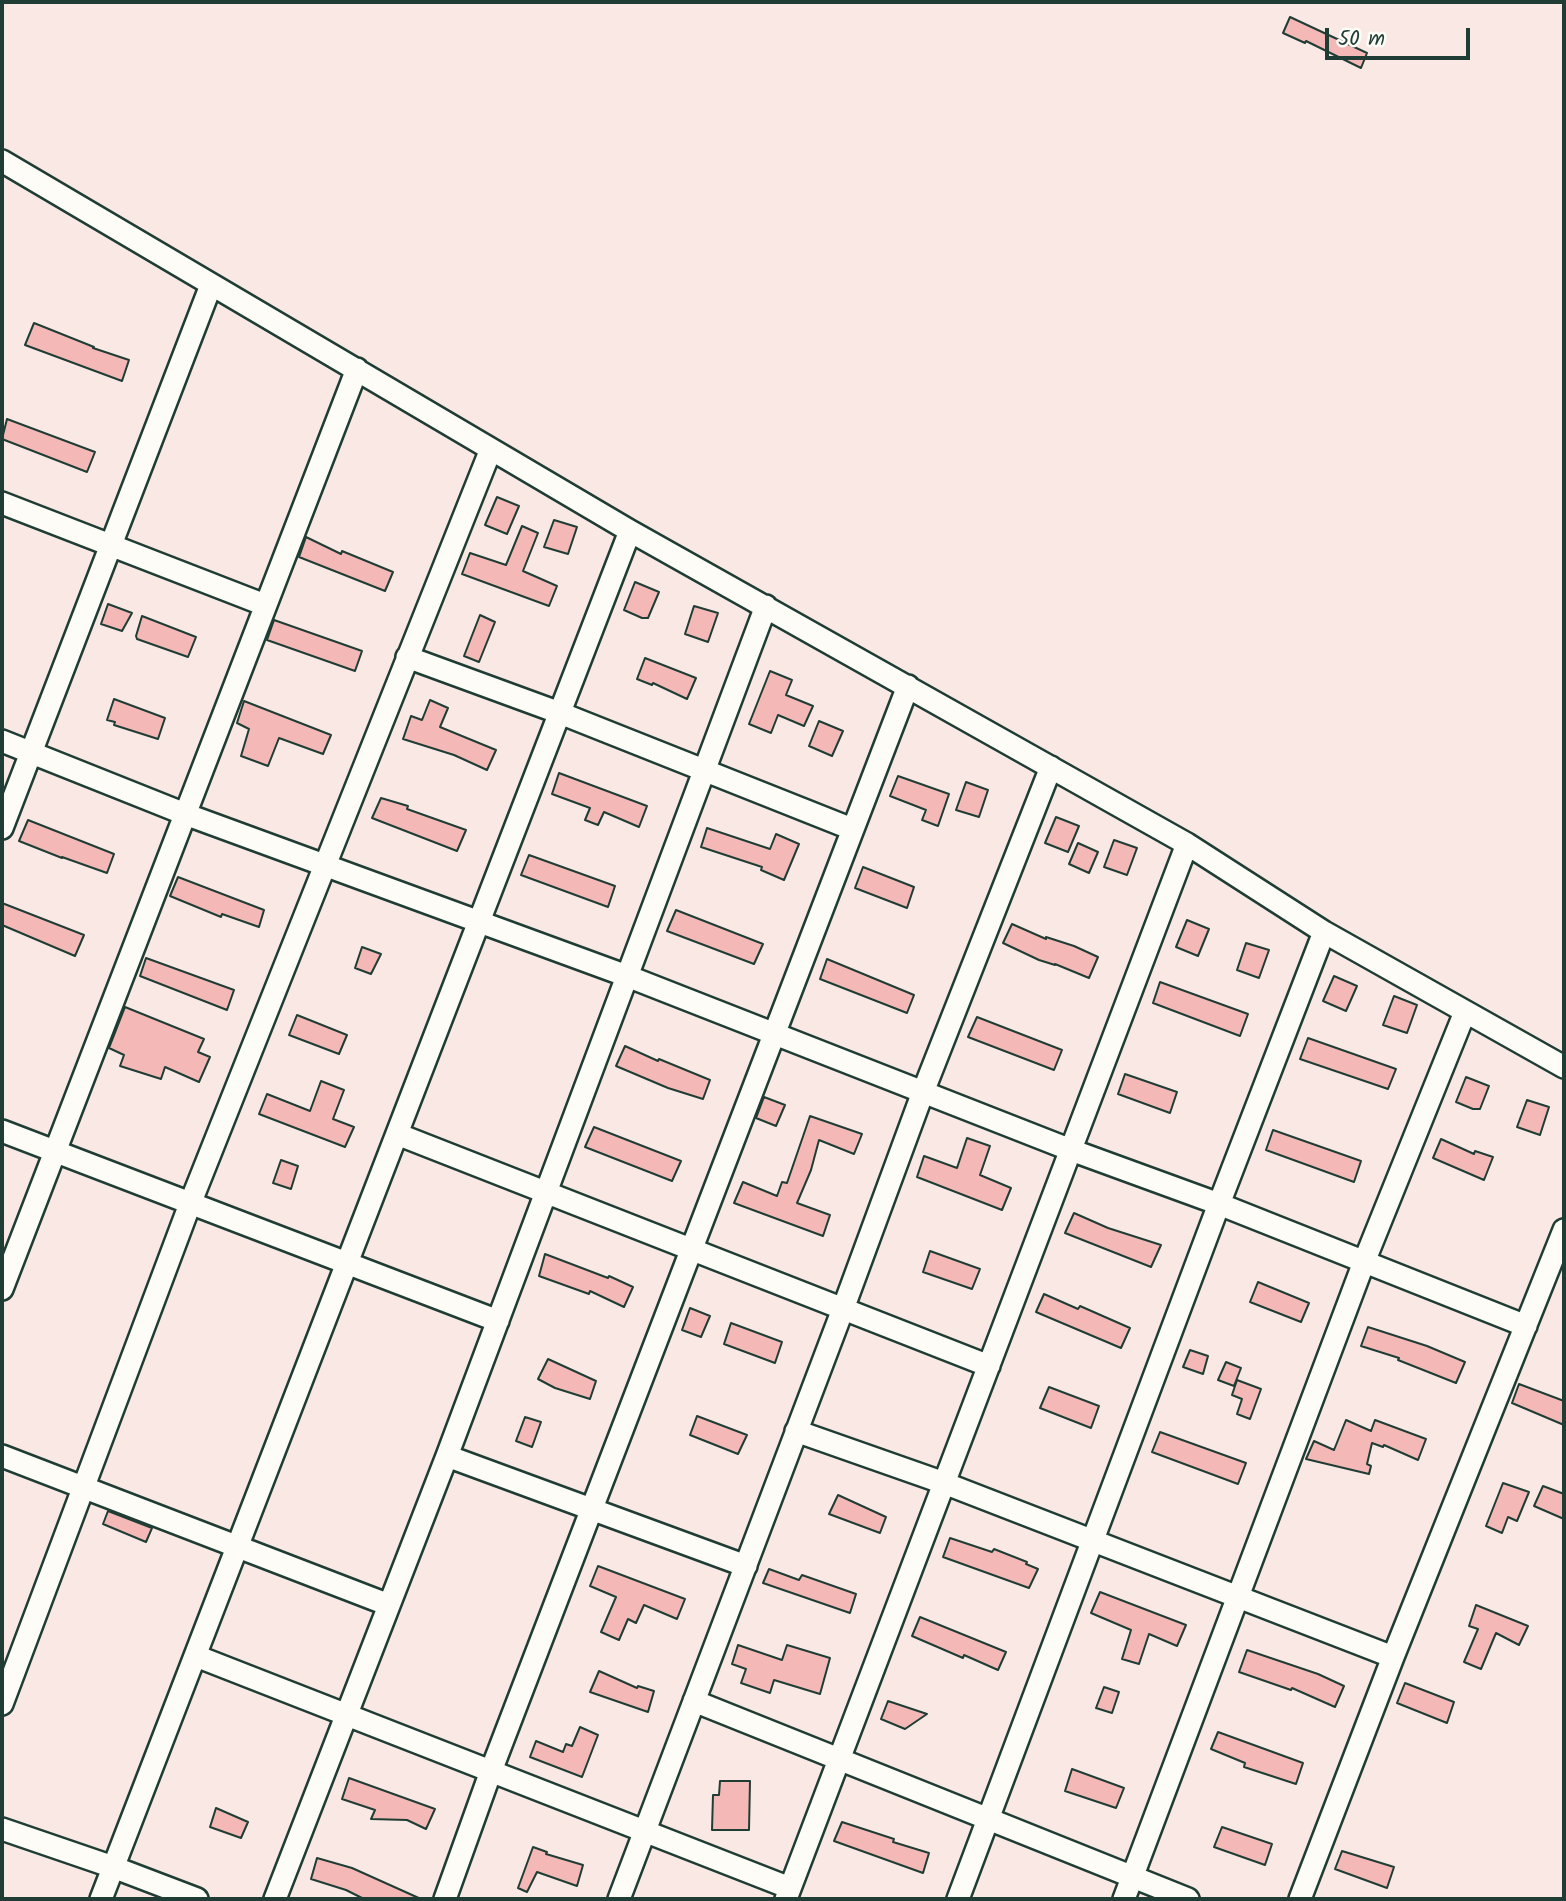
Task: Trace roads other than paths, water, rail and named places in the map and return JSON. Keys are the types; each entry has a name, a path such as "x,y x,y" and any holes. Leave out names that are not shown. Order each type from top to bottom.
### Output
{"street":[{"path":"2,161 630,531 1187,844 1324,932 1564,1067"},
{"path":"2,828 211,285"},
{"path":"2,1289 357,369"},
{"path":"2,1704 190,1204 491,449"},
{"path":"2,503 265,605"},
{"path":"101,1899 630,531"},
{"path":"275,1899 447,1457 766,606"},
{"path":"407,657 560,713 852,829"},
{"path":"444,1899 908,686"},
{"path":"2,741 184,814 480,921 774,1032 1526,1326"},
{"path":"619,1899 923,1092 1051,766"},
{"path":"196,1656 645,1831 788,1894 1187,844"},
{"path":"958,1899 1324,932"},
{"path":"1124,1899 1364,1262 1465,1012"},
{"path":"2,1131 498,1321"},
{"path":"397,1134 989,1366"},
{"path":"1300,1899 1393,1657 1564,1230"},
{"path":"796,1431 944,1483 1393,1657"},
{"path":"2,1456 389,1605"},
{"path":"447,1457 746,1566"},
{"path":"694,1701 1188,1899"},
{"path":"2,1829 197,1899"}]}
